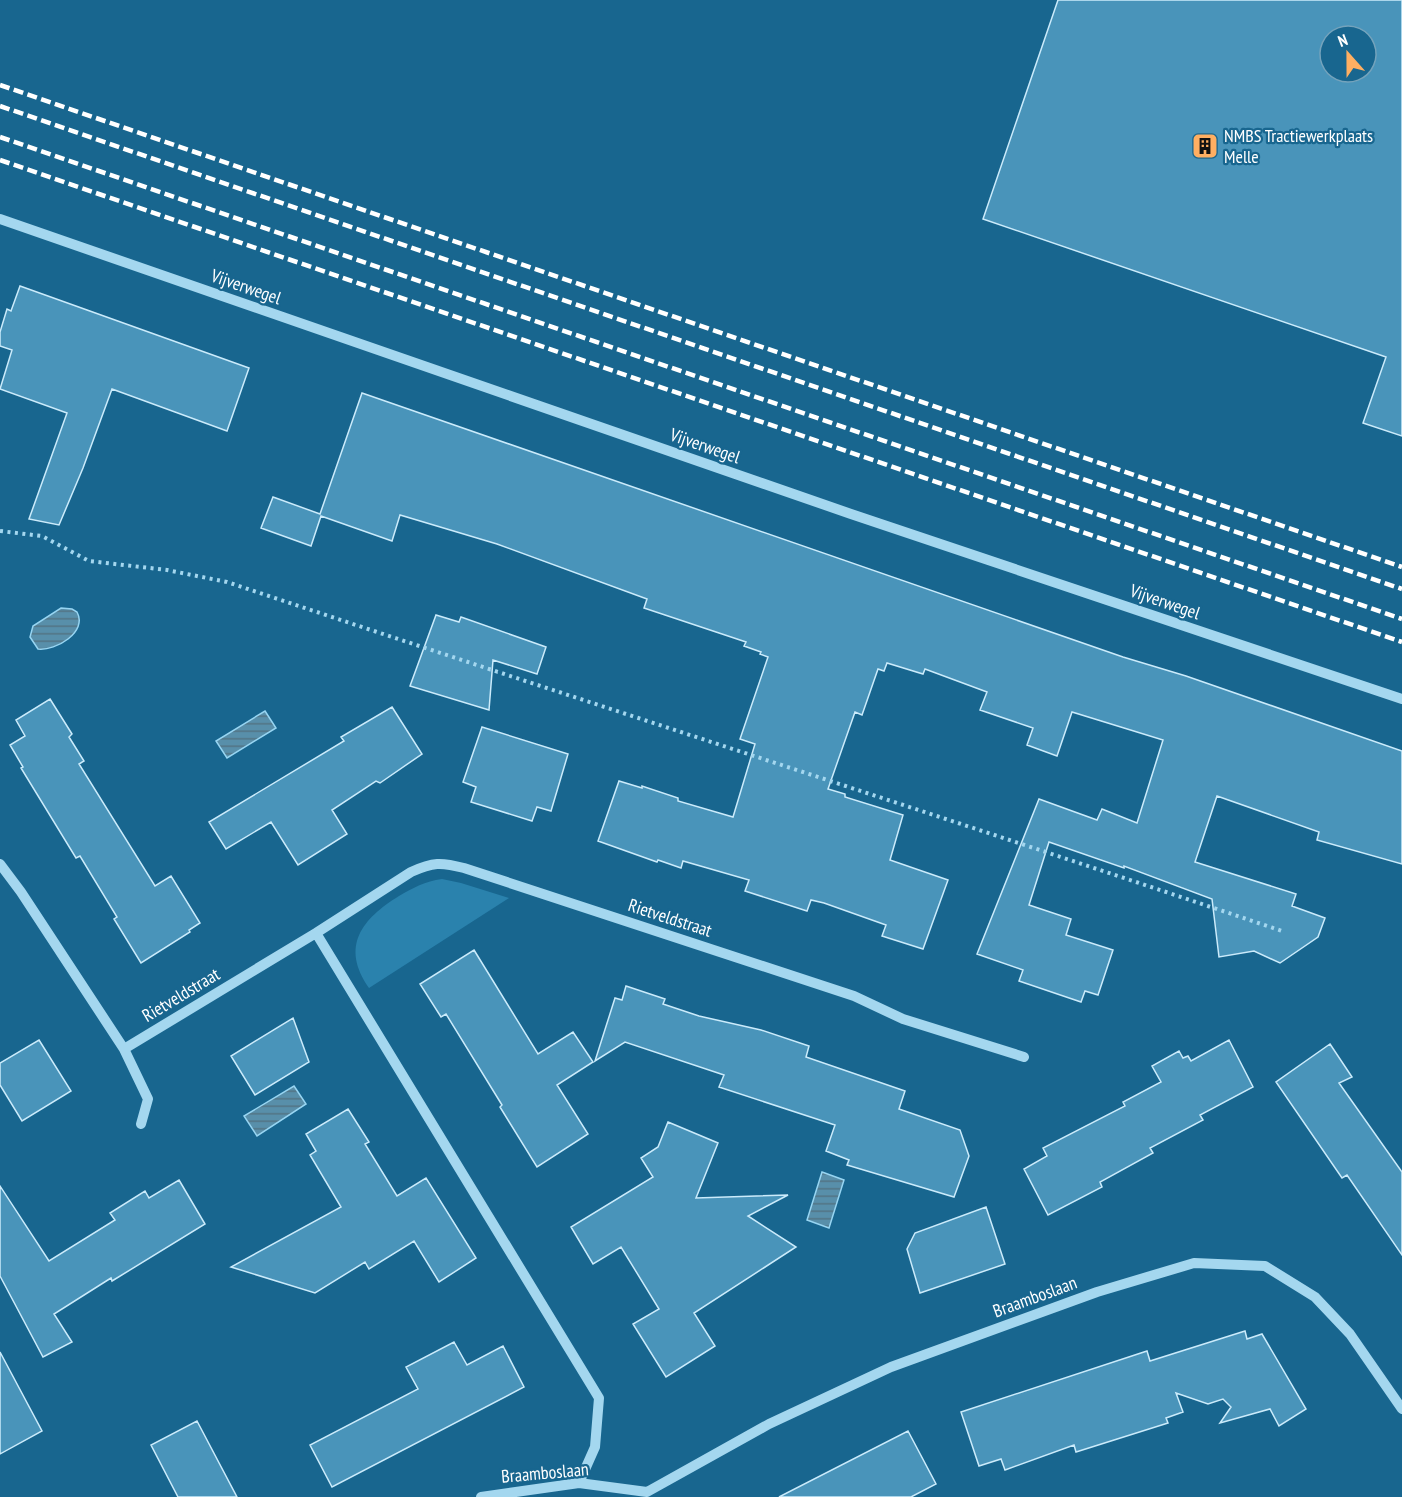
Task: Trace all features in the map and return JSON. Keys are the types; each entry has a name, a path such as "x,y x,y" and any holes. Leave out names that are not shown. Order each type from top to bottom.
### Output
{"street":[{"name":"Vijverwegel","path":"0,219 851,514 1402,699"},
{"name":"Rietveldstraat","path":"124,1048 316,933 411,872 427,865 442,863 464,868 855,996 903,1019 1023,1057"},
{"path":"0,864 124,1048 148,1099 141,1124"},
{"path":"316,933 599,1398 595,1447 579,1483"},
{"name":"Braamboslaan","path":"636,1497 769,1424 891,1367 1097,1292 1194,1263 1265,1266 1315,1297 1350,1334 1402,1409"},
{"name":"Braamboslaan","path":"482,1497 579,1483 646,1492"}],"path":[{"path":"0,531 42,536 89,561 167,570 227,582 607,709 931,812 1285,932"}],"shaded area":[{"path":"61,608 77,612 78,626 68,639 53,647 38,649 30,637 33,626"},
{"path":"265,711 276,728 227,758 216,741"},
{"path":"442,879 509,898 369,988 360,973 356,959 359,935 366,924 375,914 399,896 425,883"},
{"path":"294,1086 306,1104 257,1136 244,1116"},
{"path":"822,1172 844,1180 829,1228 807,1220"}],"building":[{"name":"NMBS Tractiewerkplaats Melle","path":"1058,0 1402,0 1402,436 1363,423 1386,357 983,219"},
{"path":"20,286 249,368 227,431 112,389 59,525 29,519 67,413 0,389 12,350 0,346 0,332 7,309 11,311"},
{"path":"362,393 1123,657 1186,676 1402,751 1402,864 1317,840 1319,832 1217,796 1195,862 1296,894 1292,906 1325,918 1318,937 1280,963 1254,951 1219,957 1212,899 1124,866 1124,868 1049,842 1029,905 1071,919 1066,935 1113,950 1098,995 1085,991 1081,1002 1019,981 1023,970 977,954 1039,799 1097,820 1102,809 1137,823 1163,740 1072,712 1057,756 1027,745 1033,728 980,710 987,692 925,669 923,674 887,663 884,671 878,669 862,715 855,712 828,789 845,794 845,797 903,815 890,860 948,880 923,949 882,936 886,925 824,903 811,900 807,911 745,891 749,880 683,861 681,868 658,860 657,862 598,841 619,781 642,788 642,786 678,798 678,801 733,817 755,744 740,739 768,657 744,646 746,642 644,608 647,599 497,544 400,515 392,541 321,516 311,546 261,528 273,497 320,514"},
{"path":"436,615 459,622 461,617 546,647 537,674 493,660 489,710 410,686"},
{"path":"50,699 72,734 69,737 84,761 79,764 155,886 171,876 200,923 189,930 190,932 141,963 114,919 117,917 80,856 76,858 21,768 23,767 10,745 25,736 16,720"},
{"path":"392,707 422,754 380,783 376,781 332,810 347,834 298,865 271,822 226,849 209,822 344,741 341,737"},
{"path":"482,727 568,754 551,811 537,807 532,821 471,802 476,787 463,782"},
{"path":"474,950 538,1054 573,1032 593,1062 557,1085 588,1134 537,1167 446,1014 441,1017 420,984"},
{"path":"626,986 665,999 663,1004 699,1016 761,1030 809,1046 806,1057 905,1091 899,1109 960,1130 969,1156 954,1197 847,1165 849,1160 826,1151 835,1125 719,1087 724,1075 625,1042 595,1061 615,998 622,1000"},
{"path":"293,1018 309,1062 255,1095 231,1056"},
{"path":"39,1040 71,1091 22,1121 0,1085 0,1063"},
{"path":"1229,1040 1253,1087 1200,1115 1203,1120 1150,1148 1153,1153 1100,1182 1102,1187 1048,1215 1024,1169 1047,1156 1043,1148 1125,1106 1123,1102 1161,1082 1152,1066 1179,1051 1183,1058 1188,1056 1191,1061"},
{"path":"1330,1044 1352,1077 1339,1083 1402,1172 1402,1255 1347,1175 1342,1178 1276,1082"},
{"path":"348,1109 369,1142 365,1144 397,1196 426,1178 476,1258 439,1282 414,1241 369,1269 365,1262 315,1293 231,1267 341,1207 310,1155 316,1151 306,1134"},
{"path":"668,1122 718,1143 696,1198 788,1195 748,1216 796,1247 694,1313 715,1346 666,1377 633,1324 659,1309 621,1247 593,1264 571,1227 653,1177 641,1158 658,1147"},
{"path":"179,1180 205,1224 54,1314 72,1342 43,1357 0,1276 0,1186 49,1261 115,1220 110,1213 145,1191 149,1198"},
{"path":"986,1207 1005,1264 920,1293 907,1249 915,1233"},
{"path":"1245,1331 1247,1339 1262,1334 1306,1409 1279,1426 1270,1409 1220,1423 1231,1407 1223,1399 1208,1404 1176,1393 1183,1412 1166,1418 1168,1423 1076,1452 1074,1445 1005,1470 1001,1459 979,1466 961,1412 1147,1351 1150,1361"},
{"path":"454,1342 467,1365 503,1346 524,1387 332,1487 310,1445 418,1389 406,1367"},
{"path":"0,1352 42,1431 0,1454"},
{"path":"197,1421 237,1497 178,1497 151,1445"},
{"path":"908,1431 936,1484 911,1497 779,1497"}],"railway":[{"path":"0,85 1402,567"},
{"path":"0,106 1402,589"},
{"path":"0,137 1402,619"},
{"path":"0,160 1402,642"}],"place":[{"name":"NMBS Tractiewerkplaats Melle","path":"1205,146"}]}
